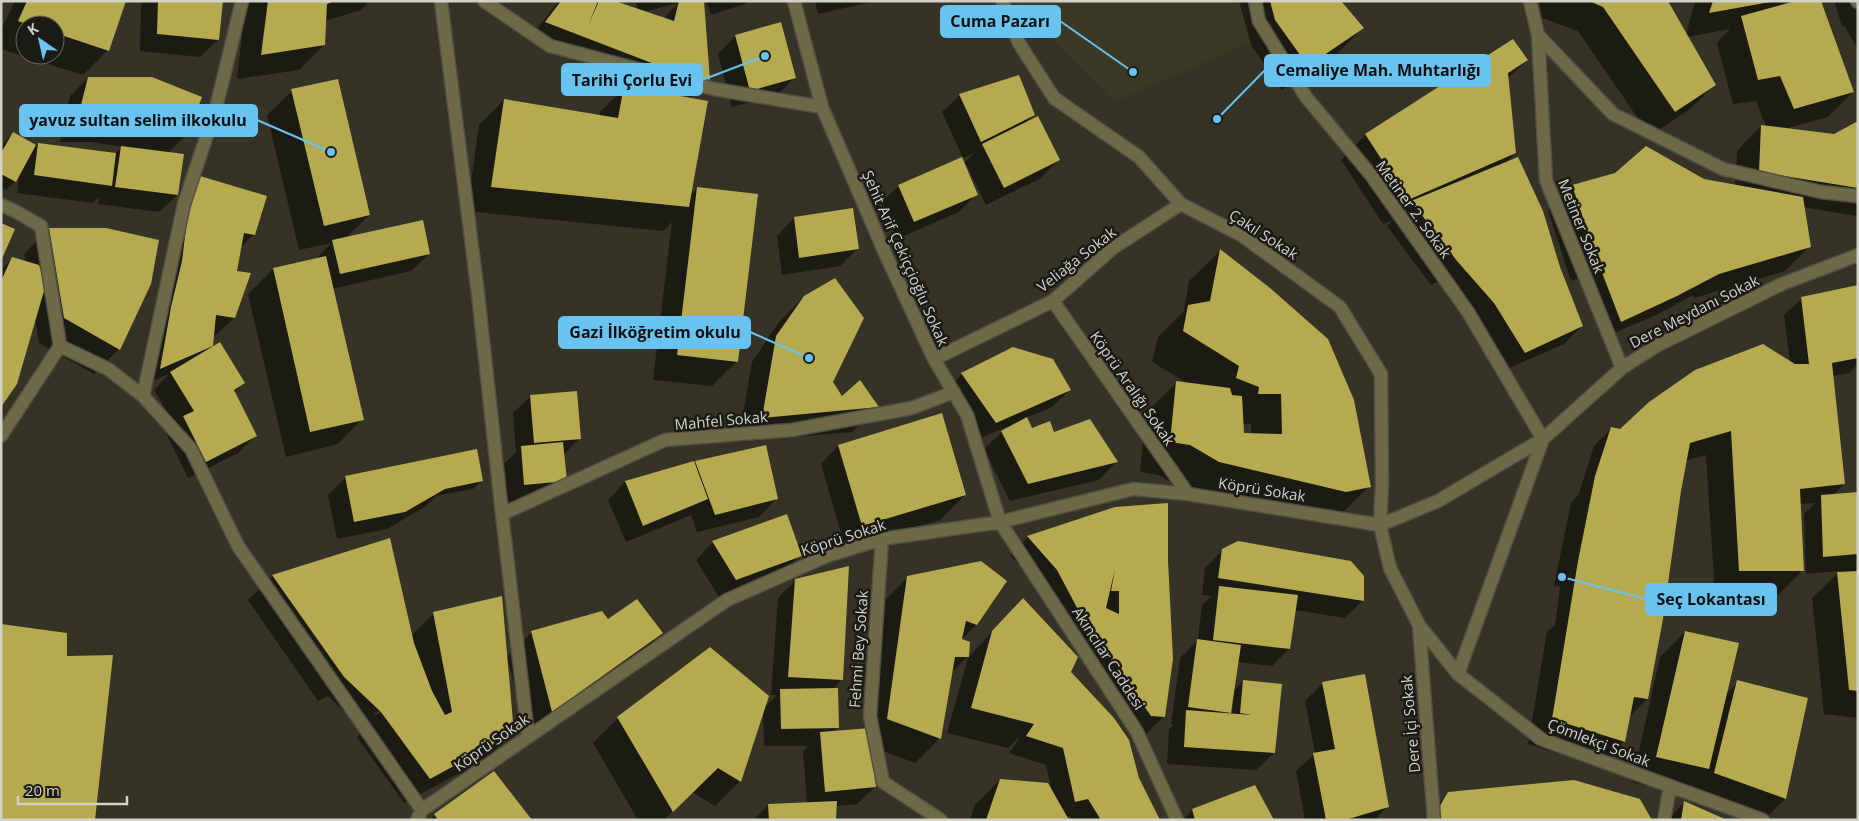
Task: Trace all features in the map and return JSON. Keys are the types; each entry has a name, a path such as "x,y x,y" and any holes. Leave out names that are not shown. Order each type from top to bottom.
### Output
{"street":[{"path":"143,396 184,204 216,108 242,1"},
{"path":"442,1 478,294 528,736"},
{"path":"484,1 550,46 714,89 822,107"},
{"name":"Şehit Arif Çekiççioğlu Sokak","path":"794,1 822,107 884,251 934,359 967,415 1000,522"},
{"name":"Çakıl Sokak","path":"1002,1 1019,43 1054,98 1139,157 1181,204 1240,235 1340,307 1381,374 1382,484 1380,525"},
{"name":"Metiner 2. Sokak","path":"1255,1 1259,21 1306,97 1371,175 1468,312 1543,439"},
{"name":"Metiner Sokak","path":"1530,1 1538,36 1546,180 1622,368"},
{"path":"1538,36 1613,114 1723,169 1821,192 1858,196"},
{"name":"Veliağa Sokak","path":"934,359 1053,301 1113,248 1181,204"},
{"path":"1,205 15,210 42,226 60,346 1,436"},
{"name":"Dere Meydanı Sokak","path":"1380,525 1438,501 1543,439 1622,368 1658,345 1782,284 1858,255"},
{"name":"Köprü Aralığı Sokak","path":"1053,301 1188,494"},
{"path":"60,346 108,369 143,396 192,449 238,546 419,815"},
{"name":"Mahfel Sokak","path":"502,514 665,440 792,430 912,408 954,392"},
{"path":"1458,674 1543,439"},
{"name":"Köprü Sokak","path":"419,815 528,736 727,600 827,556 882,539 1000,522 1133,489 1188,494 1380,525"},
{"name":"Akıncılar Caddesi","path":"1000,522 1137,732 1177,820"},
{"name":"Çömlekçi Sokak","path":"1380,525 1390,568 1418,625 1458,674 1541,739 1763,820"},
{"name":"Fehmi Bey Sokak","path":"882,539 870,716 884,782 941,820"},
{"name":"Dere İçi Sokak","path":"1418,625 1434,820"},
{"path":"1664,820 1670,786"}],"shaded area":[{"path":"1014,1 1245,1 1252,42 1114,102"}],"building":[{"path":"27,1 126,1 109,51 65,36 65,15 21,15"},
{"path":"158,1 223,1 219,40 157,34"},
{"path":"268,1 334,1 327,4 325,45 261,55"},
{"path":"561,1 598,1 588,26 599,1 615,1 674,21 679,1 704,1 710,80 662,67 545,22"},
{"path":"1270,1 1341,1 1364,28 1308,66 1275,20"},
{"path":"1589,1 1668,1 1716,85 1675,112 1603,7"},
{"path":"1713,1 1770,1 1770,2 1709,13"},
{"path":"1795,1 1821,1 1854,92 1794,109 1780,76 1758,80 1741,16"},
{"path":"781,22 796,78 750,91 735,35"},
{"path":"1513,39 1528,60 1508,73 1516,153 1408,200 1365,134"},
{"path":"1019,75 1035,115 981,142 959,94"},
{"path":"88,77 152,77 202,97 187,136 109,125 76,125"},
{"path":"338,79 370,215 324,226 291,89"},
{"path":"624,86 708,101 689,207 491,187 504,99 618,118"},
{"path":"1038,116 1060,160 1004,188 982,144"},
{"path":"1858,121 1858,188 1759,172 1761,125 1834,134"},
{"path":"13,132 36,145 16,182 1,174 1,153"},
{"path":"38,143 116,153 112,186 34,175"},
{"path":"121,146 184,154 178,195 115,187"},
{"path":"1646,146 1704,179 1803,197 1811,247 1719,274 1621,322 1596,257 1572,185 1615,173"},
{"path":"962,157 978,195 914,222 898,185"},
{"path":"1518,157 1543,211 1560,267 1583,326 1525,353 1494,303 1457,261 1411,201"},
{"path":"200,176 267,196 255,235 244,233 237,271 251,273 235,318 216,315 213,346 160,369 171,307 182,261 187,220"},
{"path":"697,187 758,194 738,362 677,355"},
{"path":"853,208 859,249 799,258 794,217"},
{"path":"423,220 430,254 340,274 332,240"},
{"path":"1,223 15,229 1,261"},
{"path":"49,228 106,228 159,240 151,284 120,350 64,318"},
{"path":"1220,249 1270,288 1328,339 1354,400 1371,487 1346,492 1219,462 1190,445 1170,442 1176,381 1230,388 1232,395 1242,396 1244,433 1282,434 1281,394 1258,394 1259,387 1236,378 1239,366 1183,331 1188,305 1210,301"},
{"path":"326,256 364,420 310,432 273,268"},
{"path":"12,257 39,265 46,284 17,384 1,407 1,281"},
{"path":"835,278 864,318 833,382 842,396 860,380 879,407 762,418 776,336 804,296"},
{"path":"1858,285 1858,358 1832,363 1845,484 1800,489 1804,571 1739,571 1731,431 1690,443 1681,491 1663,619 1648,699 1634,697 1625,742 1552,719 1578,561 1595,476 1611,427 1620,429 1649,402 1695,370 1763,344 1795,364 1809,364 1801,297"},
{"path":"220,342 245,383 234,390 257,436 206,462 183,416 194,411 170,372"},
{"path":"1013,347 1053,359 1071,390 996,423 961,373"},
{"path":"577,391 581,439 534,443 530,395"},
{"path":"942,413 966,495 862,526 838,445"},
{"path":"1027,417 1032,428 1050,421 1054,432 1090,419 1118,462 1028,484 1001,431"},
{"path":"563,442 567,481 524,485 521,446"},
{"path":"766,445 778,499 715,515 695,461"},
{"path":"477,449 483,481 445,489 405,512 354,522 345,476"},
{"path":"694,461 708,499 643,526 625,481"},
{"path":"1858,492 1858,554 1823,557 1821,495"},
{"path":"1168,503 1168,560 1173,659 1165,717 1151,716 1083,619 1057,570 1027,536 1115,507","holes":["1115,569 1111,591 1119,591 1119,614 1106,608"]},
{"path":"787,514 802,556 736,580 712,541"},
{"path":"390,538 414,643 432,691 445,715 452,712 433,612 502,596 514,733 430,779 381,712 344,677 272,575"},
{"path":"1238,541 1351,561 1364,576 1364,601 1218,578 1222,549"},
{"path":"981,561 1007,581 977,625 966,621 962,639 970,642 969,657 955,657 941,739 887,719 907,576"},
{"path":"849,566 843,680 788,677 795,579"},
{"path":"1858,571 1858,691 1849,690 1837,572"},
{"path":"1219,586 1298,595 1290,649 1213,640"},
{"path":"1023,598 1078,657 1071,672 1114,718 1129,740 1139,778 1160,820 1101,820 1088,799 1075,802 1063,748 1026,736 1034,724 971,708 992,631"},
{"path":"637,599 663,633 552,712 531,631 602,611 608,619"},
{"path":"1,624 67,633 67,656 113,655 95,820 1,820"},
{"path":"1685,631 1739,643 1709,769 1656,757"},
{"path":"1197,639 1241,645 1231,713 1188,707"},
{"path":"710,647 769,696 741,782 718,768 673,812 617,717"},
{"path":"1365,674 1389,807 1345,820 1326,820 1313,753 1335,749 1322,682"},
{"path":"1243,680 1282,684 1275,753 1184,747 1186,710 1251,715 1240,713"},
{"path":"1737,680 1808,698 1786,799 1714,773"},
{"path":"838,688 839,728 781,729 780,689"},
{"path":"871,728 876,787 825,792 820,732"},
{"path":"494,771 532,820 438,820 434,814"},
{"path":"1000,779 1048,783 1069,820 986,820"},
{"path":"1574,780 1640,799 1652,820 1439,820 1437,811 1448,792"},
{"path":"1255,785 1274,820 1195,820 1192,809"},
{"path":"837,801 836,820 769,820 768,804"},
{"path":"1684,801 1727,820 1681,820"}],"place":[{"name":"Tarihi Çorlu Evi","path":"765,56"},
{"name":"Cuma Pazarı","path":"1133,72"},
{"name":"Cemaliye Mah. Muhtarlığı","path":"1217,119"},
{"name":"yavuz sultan selim ilkokulu","path":"331,152"},
{"name":"Gazi İlköğretim okulu","path":"809,358"},
{"name":"Seç Lokantası","path":"1562,577"}]}
